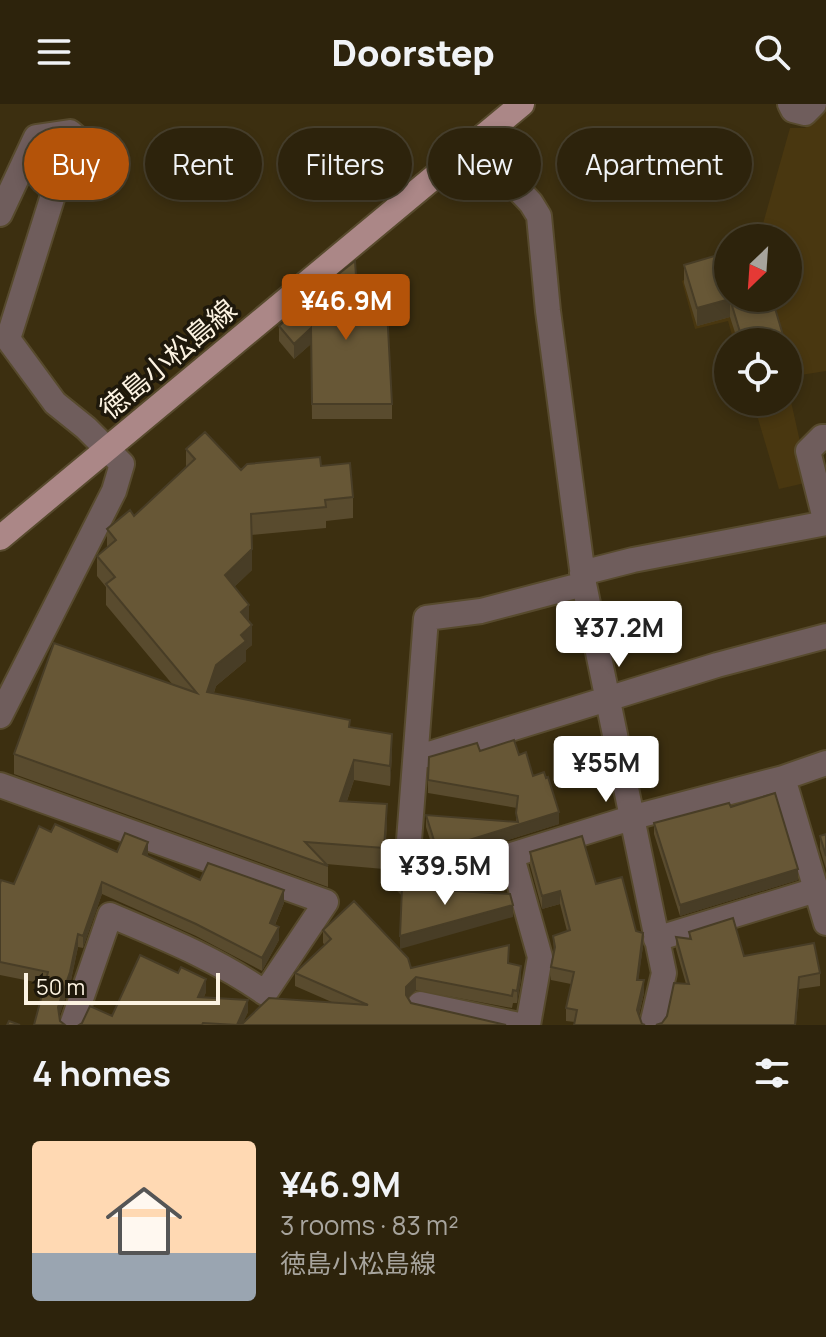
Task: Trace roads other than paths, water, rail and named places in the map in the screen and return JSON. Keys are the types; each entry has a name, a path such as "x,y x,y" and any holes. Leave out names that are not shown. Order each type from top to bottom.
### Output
{"main road":[{"name":"徳島小松島線","path":"493,128 522,104"},
{"name":"徳島小松島線","path":"0,538 428,182"}],"street":[{"path":"790,104 793,110 805,113 814,104"},
{"path":"0,214 36,137 70,132 77,138 60,173 8,339 55,403 122,464 114,491 0,716"},
{"path":"528,200 539,216 548,311 583,578 664,973 652,1025"},
{"path":"826,437 822,437 808,451 826,523 633,560 481,611 426,618 406,880 412,886 634,817 783,778 826,763"},
{"path":"416,753 426,755 607,698 826,636"},
{"path":"783,778 826,923"},
{"path":"0,785 326,902 265,993 208,957 110,915 72,1025"},
{"path":"512,857 540,957 528,1025"},
{"path":"656,939 816,890"},
{"path":"420,1004 519,1025"}]}
